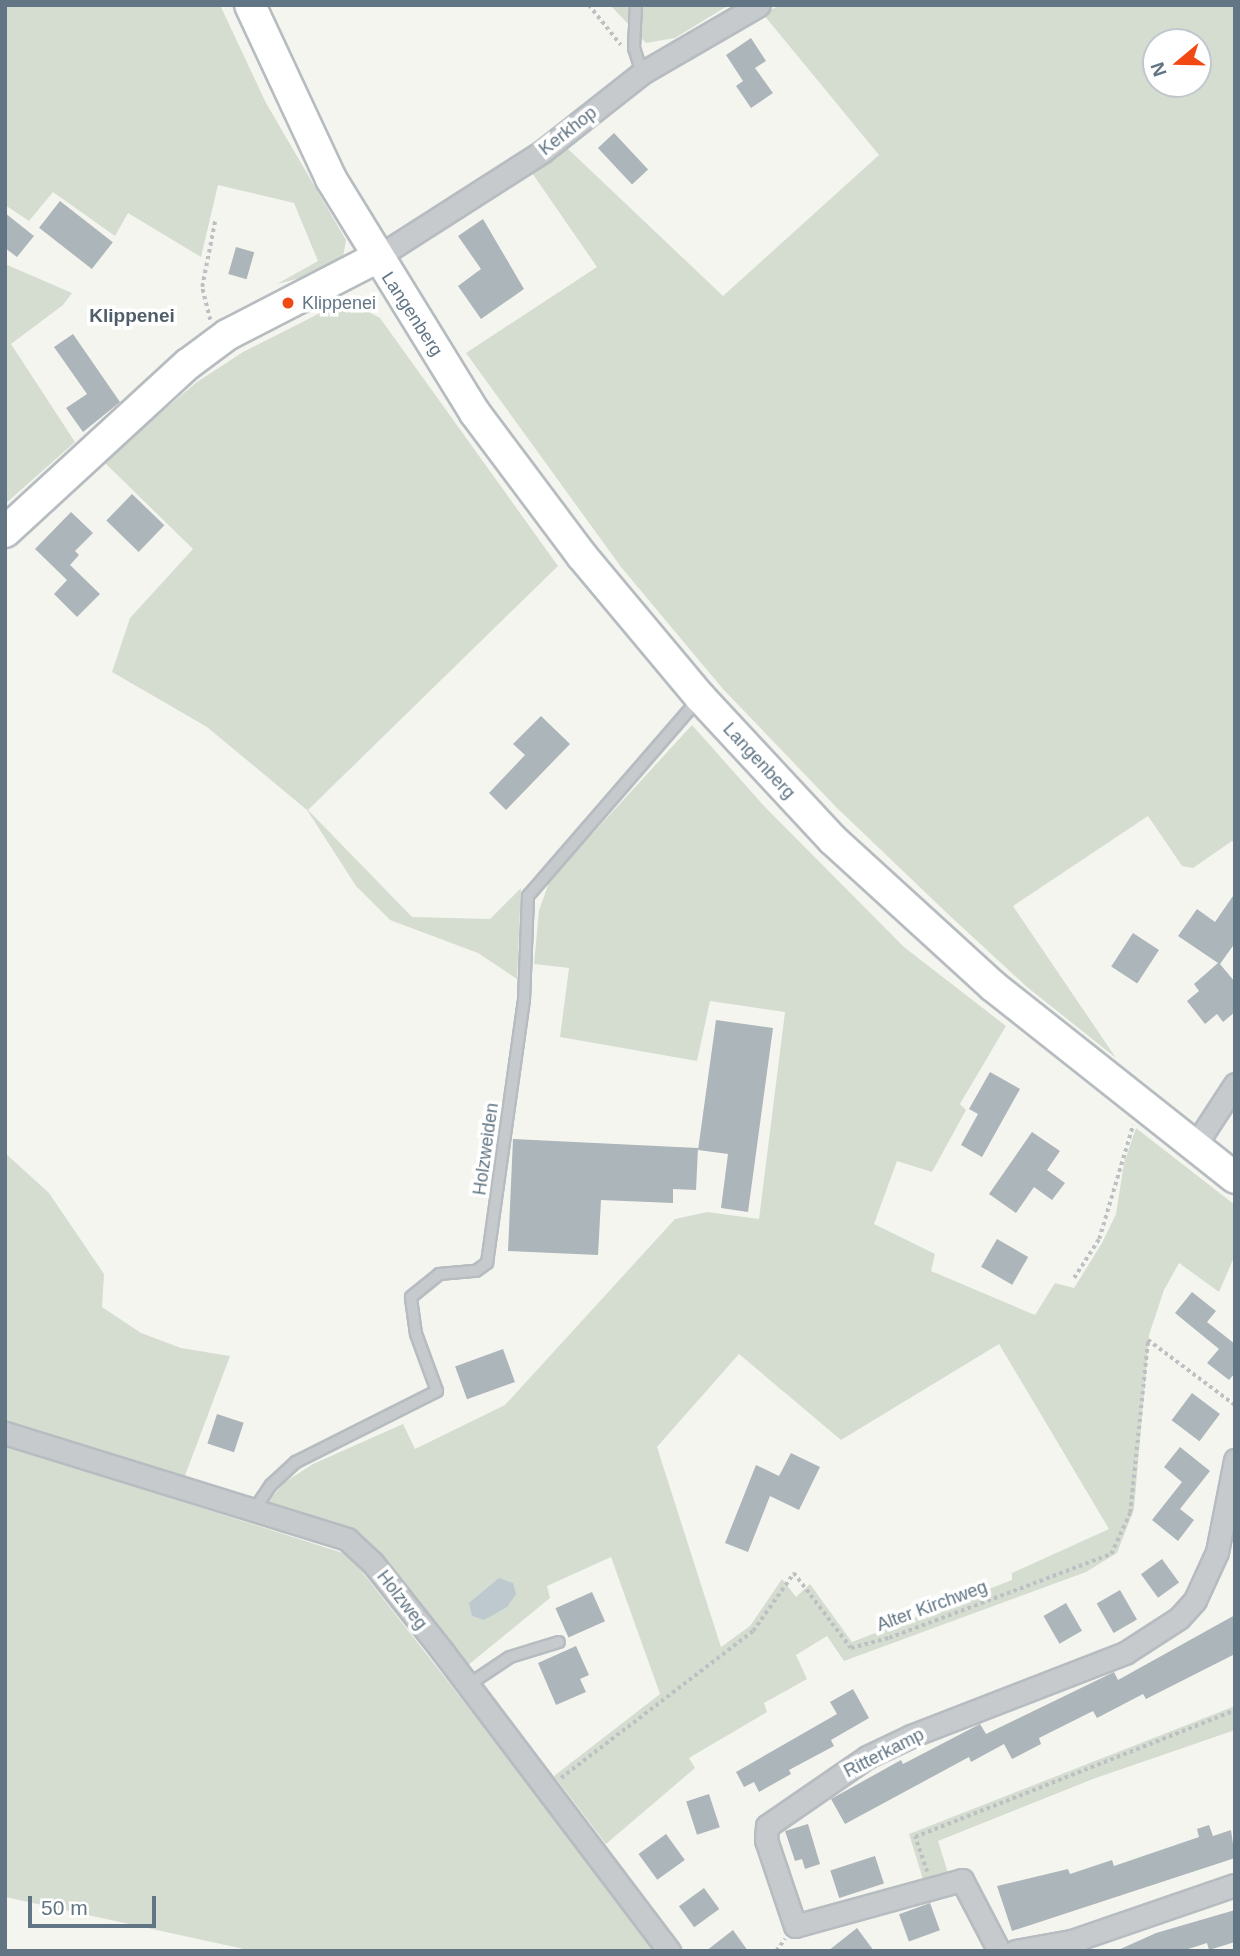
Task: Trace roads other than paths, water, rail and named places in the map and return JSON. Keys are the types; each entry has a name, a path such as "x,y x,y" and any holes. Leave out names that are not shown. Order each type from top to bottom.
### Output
{"main road":[{"name":"Langenberg","path":"250,5 288,94 376,258 518,472 700,697 833,840 993,986 1142,1108 1235,1178"},
{"path":"5,532 220,340 376,258"}],"street":[{"name":"Kerkhop","path":"376,258 543,151 642,73 760,5"},
{"path":"1194,1147 1235,1084"},
{"name":"Holzweg","path":"5,1433 346,1539 372,1562 548,1788 669,1951"},
{"name":"Ritterkamp","path":"999,1951 962,1880 934,1890 795,1926 766,1840 767,1826 867,1758 911,1736 1125,1653 1179,1618 1195,1600 1217,1552 1235,1460"},
{"path":"1015,1951 1074,1946 1235,1885"}],"lane":[{"path":"636,5 634,48 642,73"},
{"name":"Holzweiden","path":"254,1510 271,1485 296,1462 436,1391 416,1334 411,1297 439,1274 475,1271 487,1263 524,1000 528,896 700,697"},
{"path":"468,1685 510,1657 559,1642"}],"place":[{"name":"Klippenei","path":"288,303"}],"district":[{"name":"Klippenei","path":"132,316"}]}
